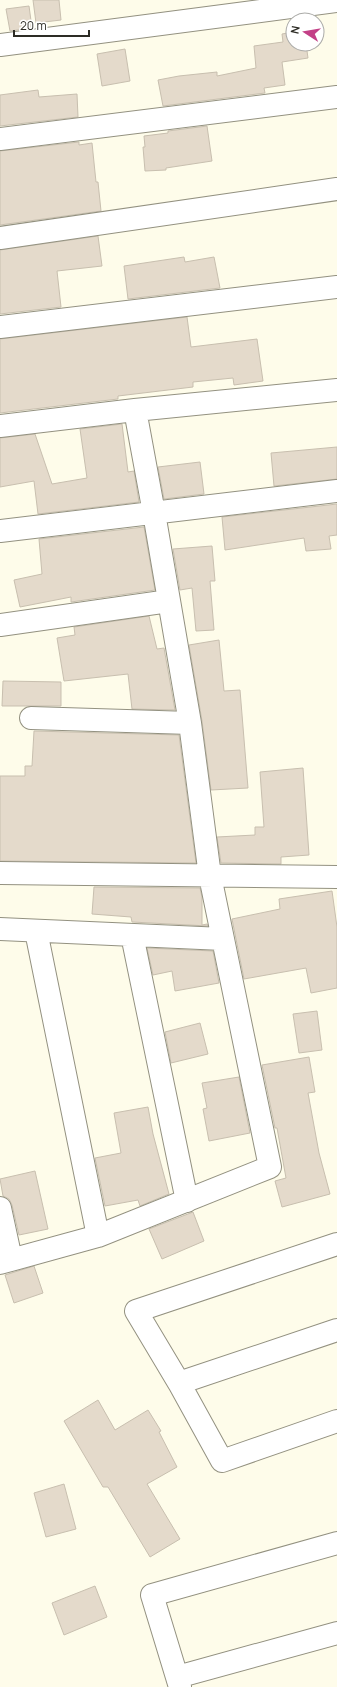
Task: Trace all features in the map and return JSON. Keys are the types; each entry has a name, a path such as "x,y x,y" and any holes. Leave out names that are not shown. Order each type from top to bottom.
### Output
{"street":[{"path":"0,45 337,1"},
{"path":"0,139 337,97"},
{"path":"0,238 337,189"},
{"path":"0,327 337,287"},
{"path":"0,426 135,410 337,390"},
{"path":"0,1208 5,1261 98,1236 270,1167 210,876 190,723 135,410"},
{"path":"0,531 337,491"},
{"path":"0,625 169,602"},
{"path":"31,718 190,723"},
{"path":"0,873 337,878"},
{"path":"0,929 223,939"},
{"path":"36,931 98,1236"},
{"path":"132,935 187,1201"},
{"path":"337,1244 136,1311 179,1383 222,1461 337,1421"},
{"path":"179,1383 337,1330"},
{"path":"337,1544 152,1595 179,1682 337,1633"}],"building":[{"path":"33,0 59,0 61,20 36,23"},
{"path":"29,6 32,28 10,31 6,9"},
{"path":"285,33 285,52 307,52 308,58 282,62 285,85 264,88 265,93 163,106 158,80 217,72 217,76 256,68 254,46 283,42 282,34"},
{"path":"125,49 130,81 102,86 97,54"},
{"path":"38,90 39,97 77,94 78,117 0,126 0,95"},
{"path":"207,126 212,161 166,168 166,170 145,171 143,147 145,147 144,136"},
{"path":"79,142 79,145 92,143 101,211 0,225 0,151"},
{"path":"98,236 102,266 57,271 61,307 0,314 0,250"},
{"path":"184,257 185,262 214,257 220,288 128,299 124,266"},
{"path":"187,317 191,347 257,339 263,381 234,385 233,378 193,382 193,387 118,396 118,399 0,413 0,339"},
{"path":"122,424 128,472 134,471 139,502 38,514 34,481 0,487 0,438 35,434 52,484 87,478 80,429"},
{"path":"337,447 337,479 274,486 271,453"},
{"path":"200,462 204,494 164,499 158,467"},
{"path":"337,504 337,535 329,536 331,549 306,551 304,538 225,550 222,517"},
{"path":"144,527 155,590 71,602 71,597 20,607 14,580 42,574 39,539"},
{"path":"212,546 215,581 210,581 214,630 196,631 192,588 180,590 173,549"},
{"path":"149,616 157,649 164,648 175,710 132,709 128,674 64,681 57,638 75,635 74,627"},
{"path":"219,640 224,691 240,690 248,788 211,790 202,721 189,645"},
{"path":"3,681 61,682 61,706 2,706"},
{"path":"34,731 179,735 196,863 0,861 0,776 25,776 25,766 32,766"},
{"path":"303,768 309,855 281,857 281,864 221,863 217,837 255,835 255,827 264,827 260,772"},
{"path":"94,887 200,888 202,897 202,925 207,924 208,926 132,922 131,917 92,914"},
{"path":"332,891 337,927 337,988 311,993 306,968 244,979 232,919 280,909 279,899"},
{"path":"147,948 213,951 219,983 175,991 172,971 153,975"},
{"path":"317,1011 322,1050 299,1053 293,1014"},
{"path":"200,1023 208,1054 171,1063 165,1032"},
{"path":"309,1057 315,1092 308,1093 319,1153 330,1194 282,1207 275,1181 286,1178 277,1128 275,1128 262,1065"},
{"path":"239,1077 250,1133 209,1141 203,1109 207,1108 202,1083"},
{"path":"148,1107 153,1134 169,1194 140,1206 138,1200 105,1206 95,1158 121,1153 114,1113"},
{"path":"35,1171 48,1229 19,1235 12,1205 9,1199 3,1196 0,1179"},
{"path":"193,1212 204,1241 162,1259 149,1229"},
{"path":"34,1266 43,1293 14,1303 5,1275"},
{"path":"98,1400 115,1430 148,1410 161,1431 159,1432 177,1467 147,1484 180,1539 150,1557 108,1487 103,1487 64,1421"},
{"path":"64,1484 76,1529 46,1537 34,1493"},
{"path":"95,1586 107,1617 64,1635 52,1603"}]}
